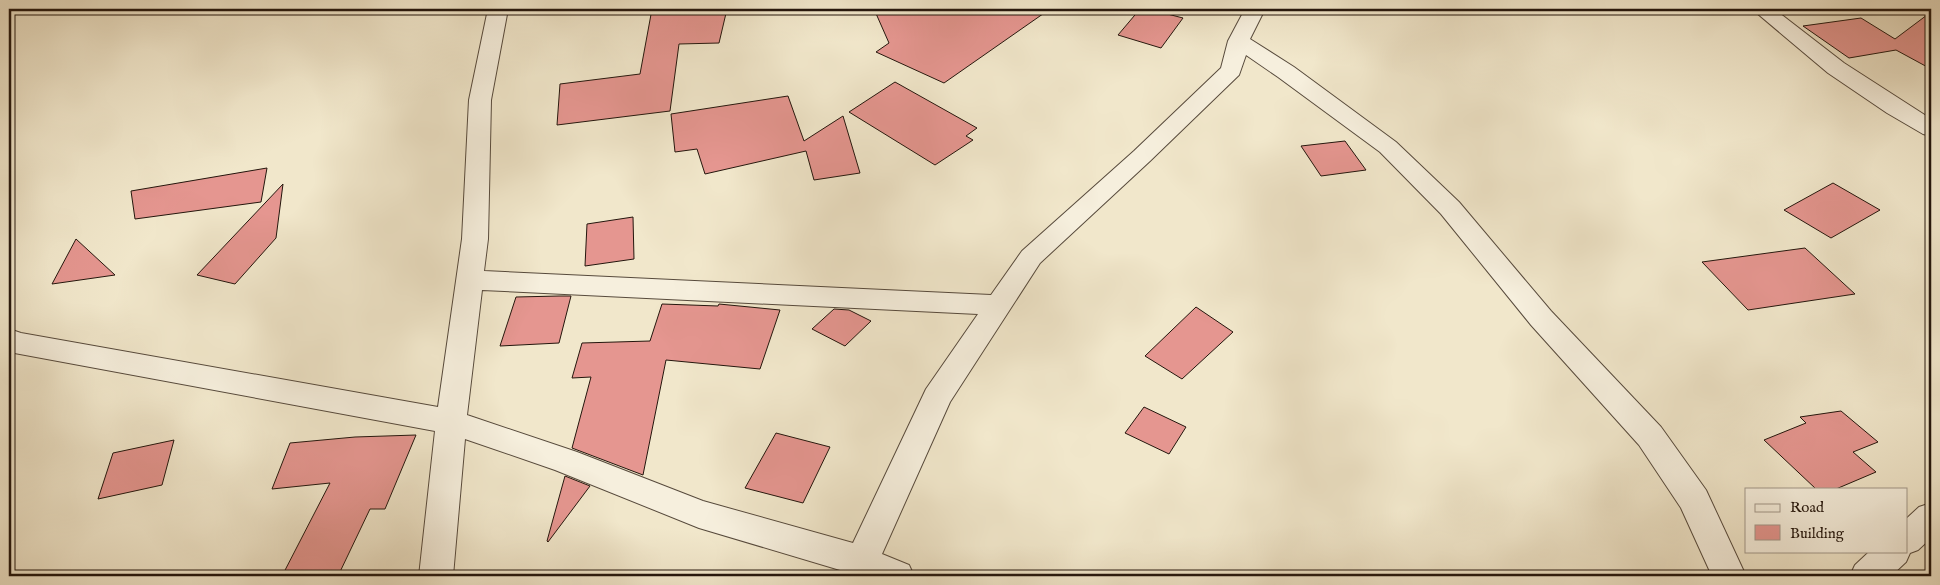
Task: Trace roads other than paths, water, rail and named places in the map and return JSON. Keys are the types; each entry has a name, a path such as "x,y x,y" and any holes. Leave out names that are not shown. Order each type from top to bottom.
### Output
{"street":[{"path":"436,576 451,422 475,239 480,100 498,9"},
{"path":"858,569 937,397 1031,257 1142,156 1231,70 1239,41 1255,9"},
{"path":"1762,9 1836,68 1895,108 1931,129"},
{"path":"1239,41 1286,72 1388,147 1450,208 1542,318 1650,436 1694,500 1729,576"},
{"path":"469,280 998,305"},
{"path":"9,340 15,343 267,389 372,406 451,422 566,462 699,514 858,569 897,576"},
{"path":"1908,538 1931,517"},
{"path":"1867,576 1893,552"}]}
